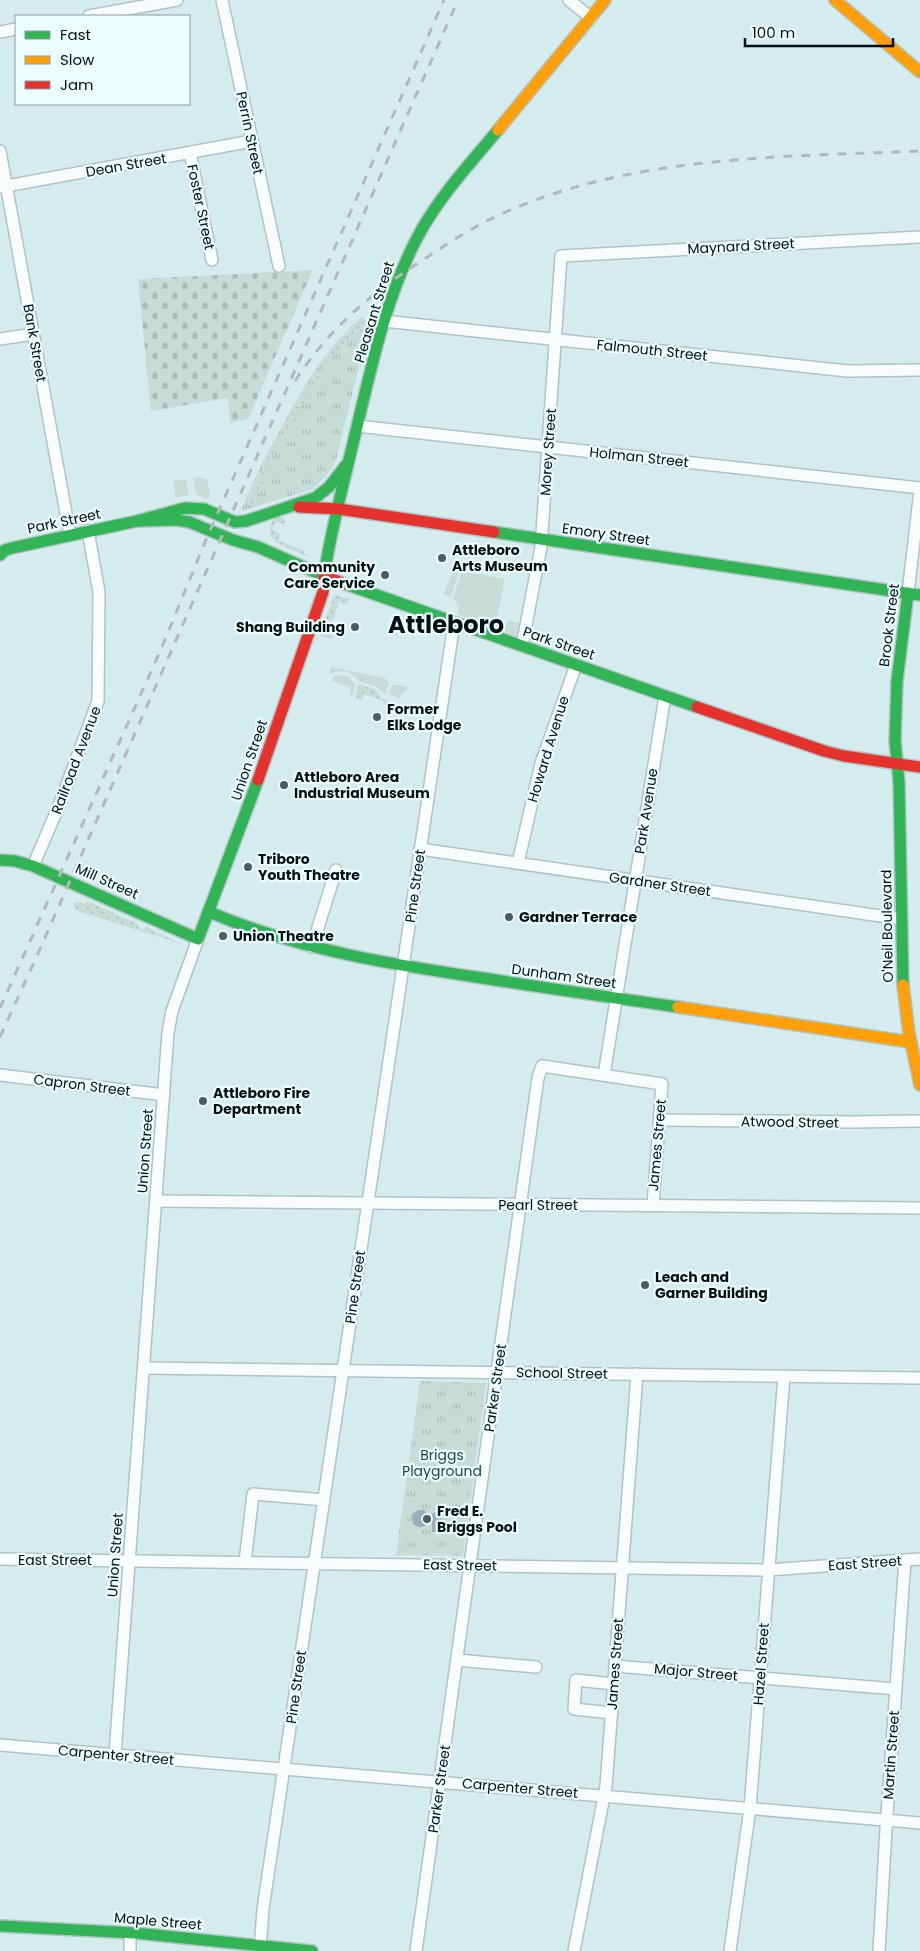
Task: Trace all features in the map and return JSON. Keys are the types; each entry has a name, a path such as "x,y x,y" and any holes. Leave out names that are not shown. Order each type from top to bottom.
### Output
{"main road":[{"name":"Pleasant Street","path":"324,576 357,426 384,320 404,263 414,242 432,212 605,0"},
{"path":"839,1 920,72"},
{"path":"287,509 315,498 326,490 350,458"},
{"name":"Emory Street","path":"287,509 311,506 339,509 920,595"},
{"name":"Park Street","path":"0,555 9,548 137,521 190,507 204,509 235,522 242,522 287,509"},
{"path":"268,514 262,531 266,546 273,554"},
{"name":"Park Street","path":"137,521 176,520 189,522 233,540 252,545 324,576 454,623 837,755 920,767"},
{"name":"Union Street","path":"198,939 249,808 324,592 324,576"},
{"name":"Brook Street","path":"897,764 895,740 896,696 908,593"},
{"name":"O'Neil Boulevard","path":"897,764 899,782 902,980 915,1043 920,1085"},
{"name":"Mill Street","path":"0,860 15,861 33,866 198,939"},
{"name":"Dunham Street","path":"209,912 264,932 312,946 355,958 403,967 915,1043"},
{"name":"Maple Street","path":"0,1926 130,1933 260,1948 312,1951"}],"street":[{"path":"94,15 177,0"},
{"name":"Perrin Street","path":"222,0 279,266"},
{"path":"569,0 591,18"},
{"path":"0,32 15,29"},
{"name":"Dean Street","path":"3,186 252,141"},
{"name":"Bank Street","path":"0,151 3,186 70,534"},
{"name":"Foster Street","path":"190,153 212,260"},
{"name":"Maynard Street","path":"561,256 920,237"},
{"name":"Morey Street","path":"522,646 542,540 561,256"},
{"name":"Falmouth Street","path":"384,320 847,371 920,370"},
{"path":"0,339 33,334"},
{"name":"Holman Street","path":"357,426 920,489"},
{"name":"Brook Street","path":"908,593 920,489"},
{"name":"Railroad Avenue","path":"33,866 60,803 98,701 99,592 88,531"},
{"name":"Pine Street","path":"260,1948 263,1908 454,623"},
{"name":"Howard Avenue","path":"518,863 541,763 576,665"},
{"name":"Park Avenue","path":"604,1075 665,696"},
{"name":"Gardner Street","path":"420,849 900,919"},
{"path":"312,946 336,870"},
{"name":"Union Street","path":"115,1754 170,1019 198,939"},
{"name":"Parker Street","path":"416,1951 538,1078 542,1066 604,1075"},
{"name":"Capron Street","path":"0,1075 164,1095"},
{"name":"James Street","path":"604,1075 662,1084 653,1205"},
{"name":"Atwood Street","path":"660,1120 920,1121"},
{"name":"Pearl Street","path":"156,1201 920,1208"},
{"name":"School Street","path":"144,1368 920,1378"},
{"name":"James Street","path":"574,1951 605,1796 637,1374"},
{"name":"Hazel Street","path":"730,1951 750,1808 784,1376"},
{"path":"246,1562 253,1494 324,1500"},
{"name":"East Street","path":"0,1559 768,1570 920,1559"},
{"name":"Martin Street","path":"879,1951 886,1819 905,1560"},
{"path":"457,1660 536,1667"},
{"name":"Major Street","path":"615,1666 896,1689"},
{"path":"612,1713 574,1709 576,1680 614,1684"},
{"name":"Carpenter Street","path":"0,1745 920,1823"},
{"path":"130,1933 130,1951"}],"green space":[{"path":"313,270 248,419 230,423 228,398 151,411 138,279"},
{"path":"362,317 366,320 371,318 336,460 332,469 313,489 241,511 265,458 307,383 327,354 349,328"},
{"path":"365,322 336,351 288,428 272,455 253,507 250,508 252,505 245,499 254,498 254,491 258,486 268,456 297,405 312,385 316,376 328,363 332,349 341,339 350,334 357,323"},
{"path":"201,477 202,479 207,479 210,494 208,499 197,495 193,478"},
{"path":"173,479 177,481 186,479 189,495 176,497"},
{"path":"281,516 285,520 285,524 276,522 273,529 280,533 278,540 304,551 303,553 308,555 308,557 275,542 272,538 270,531 271,523"},
{"path":"457,561 460,570 451,596 444,594"},
{"path":"462,571 505,579 497,618 503,621 500,630 457,614 459,606 453,598"},
{"path":"335,595 350,599 346,604 339,601 329,634 333,635 332,639 319,635"},
{"path":"505,622 519,623 516,636 502,630"},
{"path":"331,667 385,678 389,683 385,694 375,686 361,682 350,673 339,671 329,674"},
{"path":"336,675 348,676 355,684 352,697 350,696 351,688 333,681 332,678"},
{"path":"359,684 376,690 381,698 397,704 400,709 383,704 384,701 364,694 362,700 355,697"},
{"path":"392,685 411,688 406,690 399,698 389,694"},
{"path":"87,901 138,924 141,930 147,927 181,944 78,911 73,907 75,902 86,904"},
{"name":"Briggs Playground","path":"420,1381 486,1383 463,1556 396,1555"}],"water":[{"name":"Fred E. Briggs Pool","path":"418,1510 424,1510 429,1516 432,1516 432,1513 442,1512 443,1532 432,1532 432,1521 429,1521 422,1527 417,1527 413,1524 412,1514"}],"railway":[{"path":"0,1008 162,647 205,542 444,0"},
{"path":"0,1037 458,0"},
{"path":"295,381 322,345 352,313 386,285 442,247 481,224 501,214 551,195 602,180 654,170 707,163 760,158 920,151"}],"traffic: fast":[{"path":"137,521 176,520 189,522 233,540 258,547 324,576 334,523 367,385 387,311 396,286 424,225 454,183 498,130"},
{"path":"0,555 5,550 12,548 137,521 185,508 204,509 235,522 246,521 315,498 329,487 346,465"},
{"path":"494,532 920,595"},
{"path":"345,584 697,707"},
{"path":"903,985 899,782 895,740 897,681 908,593"},
{"path":"0,860 15,861 33,866 198,939 258,780"},
{"path":"209,912 277,937 382,962 678,1007"},
{"path":"0,1926 135,1933 312,1951"}],"traffic: slow":[{"path":"498,130 605,0"},
{"path":"835,0 920,72"},
{"path":"903,985 909,1033 920,1085"},
{"path":"678,1007 910,1042"}],"traffic: jam":[{"path":"299,507 339,509 494,532"},
{"path":"258,780 323,592 324,576 345,584"},
{"path":"697,707 824,751 844,756 920,767"}],"place":[{"name":"Attleboro Arts Museum","path":"442,558"},
{"name":"Community Care Service","path":"385,575"},
{"name":"Shang Building","path":"355,627"},
{"name":"Former Elks Lodge","path":"377,717"},
{"name":"Attleboro Area Industrial Museum","path":"284,785"},
{"name":"Triboro Youth Theatre","path":"248,867"},
{"name":"Gardner Terrace","path":"509,917"},
{"name":"Union Theatre","path":"223,936"},
{"name":"Attleboro Fire Department","path":"203,1101"},
{"name":"Leach and Garner Building","path":"645,1285"},
{"name":"Fred E. Briggs Pool","path":"427,1519"}],"district":[{"name":"Attleboro","path":"446,625"}]}
